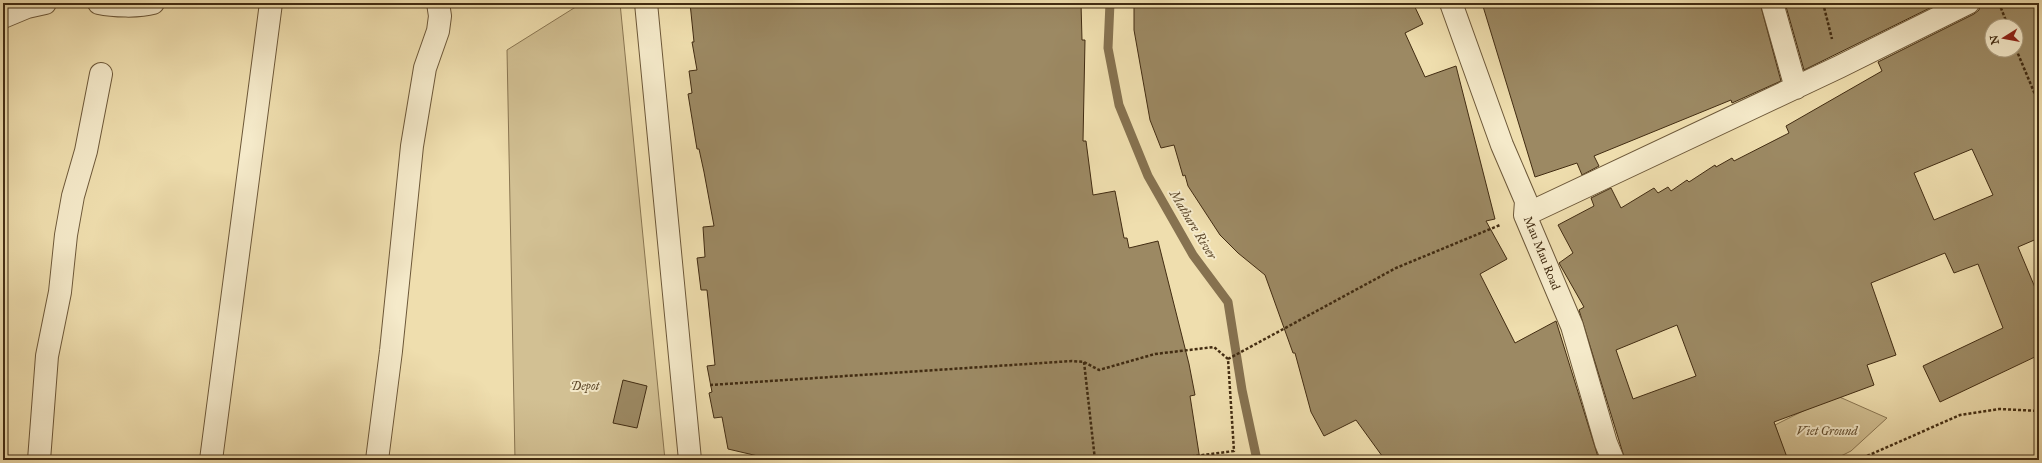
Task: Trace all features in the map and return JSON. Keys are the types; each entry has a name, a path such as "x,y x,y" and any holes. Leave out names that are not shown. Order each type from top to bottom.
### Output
{"street":[{"path":"3,17 45,3"},
{"path":"98,3 108,5 144,5 153,3"},
{"path":"211,460 271,3"},
{"path":"377,460 391,352 412,146 425,68 438,30 440,16 438,3"},
{"path":"646,3 690,460"},
{"name":"Mau Mau Road","path":"1451,3 1502,145 1526,201 1525,215 1572,326 1606,443 1613,460"},
{"path":"1772,3 1796,88"},
{"path":"1525,215 1796,88 1968,3"},
{"path":"39,460 48,356 60,292 66,235 73,196 86,151 101,74"}],"path":[{"path":"1823,3 1839,67"},
{"path":"1998,3 2005,18"},
{"path":"2020,58 2039,104"},
{"path":"1228,359 1396,268 1525,215"},
{"path":"683,387 1072,361 1084,362 1099,370 1155,354 1214,346 1228,359 1234,451 1164,460"},
{"path":"1084,362 1095,460"},
{"path":"1858,460 1960,415 1999,409 2039,411"}],"green space":[{"name":"Depot","path":"582,3 620,3 665,460 515,460 507,50"},
{"name":"Viet Ground","path":"1835,395 1887,418 1851,451 1833,460 1787,460 1775,425"}],"building":[{"path":"690,3 1081,3 1082,40 1085,40 1083,141 1086,141 1093,195 1115,191 1124,238 1127,238 1129,248 1158,241 1189,364 1195,395 1190,396 1200,460 775,460 728,449 722,417 714,418 709,393 712,392 707,366 715,365 707,290 701,290 697,258 705,257 703,227 714,226 699,149 697,149 688,94 692,93 689,71 697,70 692,42 694,42"},
{"path":"1134,3 1413,3 1423,24 1405,33 1425,77 1456,66 1495,219 1486,221 1507,259 1480,274 1515,343 1556,321 1599,460 1385,460 1356,420 1324,436 1311,412 1295,353 1293,353 1265,275 1238,253 1220,235 1188,186 1185,175 1183,176 1174,145 1161,148 1150,120 1134,30"},
{"path":"1482,3 1760,3 1781,81 1732,103 1731,100 1594,156 1599,166 1582,175 1577,163 1535,177"},
{"path":"1785,3 1940,3 1804,70"},
{"path":"1980,3 2039,3 2039,238 2018,247 2039,297 2039,355 1940,402 1923,366 2003,328 1978,264 1954,273 1945,253 1871,283 1896,355 1867,365 1874,385 1774,422 1788,460 1625,460 1579,310 1584,307 1559,263 1573,253 1558,225 1594,206 1591,198 1611,188 1621,208 1654,188 1658,193 1668,187 1671,191 1687,180 1689,182 1715,165 1716,167 1732,158 1734,161 1789,133 1786,126 1882,71 1878,62 1974,14 1979,10","holes":["1972,149 1993,195 1934,220 1914,173","1677,325 1696,376 1633,399 1616,350"]},
{"path":"623,380 647,386 637,428 613,423"}],"waterway":[{"name":"Mathare River","path":"1110,3 1108,48 1119,105 1148,176 1193,255 1228,302 1242,390 1257,460"}]}
